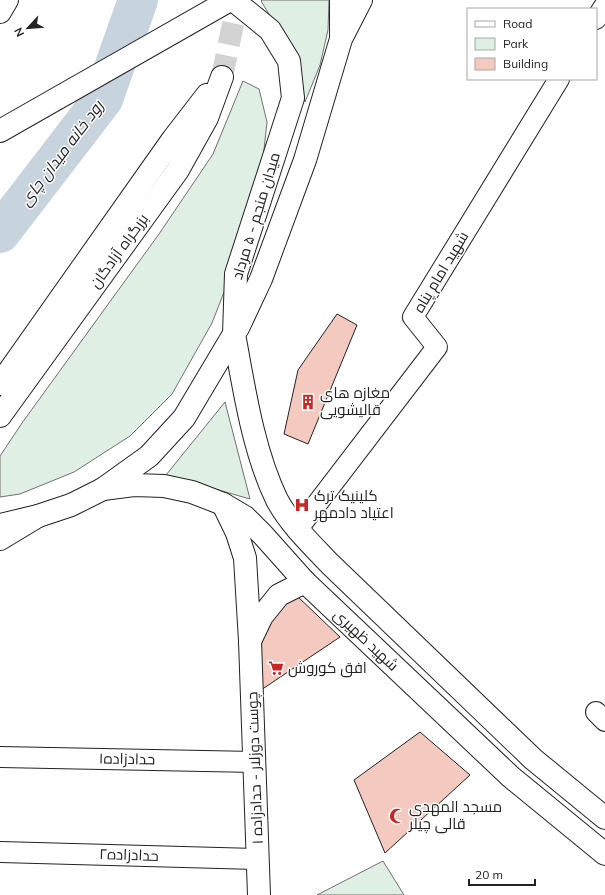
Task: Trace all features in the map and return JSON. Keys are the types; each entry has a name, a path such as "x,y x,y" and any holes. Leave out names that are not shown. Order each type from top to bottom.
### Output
{"main road":[{"path":"0,12 7,0"},
{"path":"0,132 232,0"},
{"name":"میدان منجم - ۵ مرداد","path":"0,525 71,506 103,489 149,456 184,418 234,334 236,274 293,98 289,61 270,30 232,0"},
{"path":"341,0 341,39"},
{"path":"234,334 261,279 302,167 341,39 361,0"},
{"name":"بزرگراه آزادگان","path":"0,384 173,139 222,77 207,118 178,170 0,416"},
{"name":"شهید ظهیری","path":"234,334 253,430 264,468 278,501 297,530 335,569 533,760 605,818"},
{"name":"شهید ظهیری","path":"103,489 134,485 164,486 192,492 223,504 245,517 305,582 511,777 605,854"},
{"name":"چوست دوزلار - حدادزاده ۱","path":"223,504 237,533 245,558 250,641 259,895"},
{"path":"0,540 38,516"},
{"path":"250,641 262,616 279,595 305,582"}],"street":[{"path":"597,17 605,5"},
{"name":"شهید امام پناه","path":"297,530 437,348 413,317 558,80"},
{"name":"حدادزاده۱","path":"0,757 254,762"},
{"name":"حدادزاده۲","path":"0,852 258,859"}],"green space":[{"path":"329,0 328,30 320,65 305,102 298,62 261,1"},
{"path":"243,81 259,89 267,122 258,205 212,323 172,394 130,436 74,472 20,494 0,497 0,456 22,423 159,234 213,154"},
{"path":"225,402 250,499 166,475"},
{"path":"383,861 404,895 317,895"}],"building":[{"name":"مغازه های قالیشویی","path":"337,314 357,325 308,444 284,434 298,370"},
{"name":"افق کوروش","path":"296,595 340,637 258,692 257,643 284,603"},
{"name":"مسجد المهدی قالی چیلر","path":"420,732 470,775 385,853 354,780"}],"waterway":[{"name":"رود خانه میدان چای","path":"0,233 103,99 138,0"}],"tunnel":[{"path":"222,77 238,0"}],"place":[{"name":"مغازه های قالیشویی","path":"308,402"},
{"name":"کلینیک ترک اعتیاد دادمهر","path":"302,505"},
{"name":"افق کوروش","path":"276,668"},
{"name":"مسجد المهدی قالی چیلر","path":"397,816"}]}
